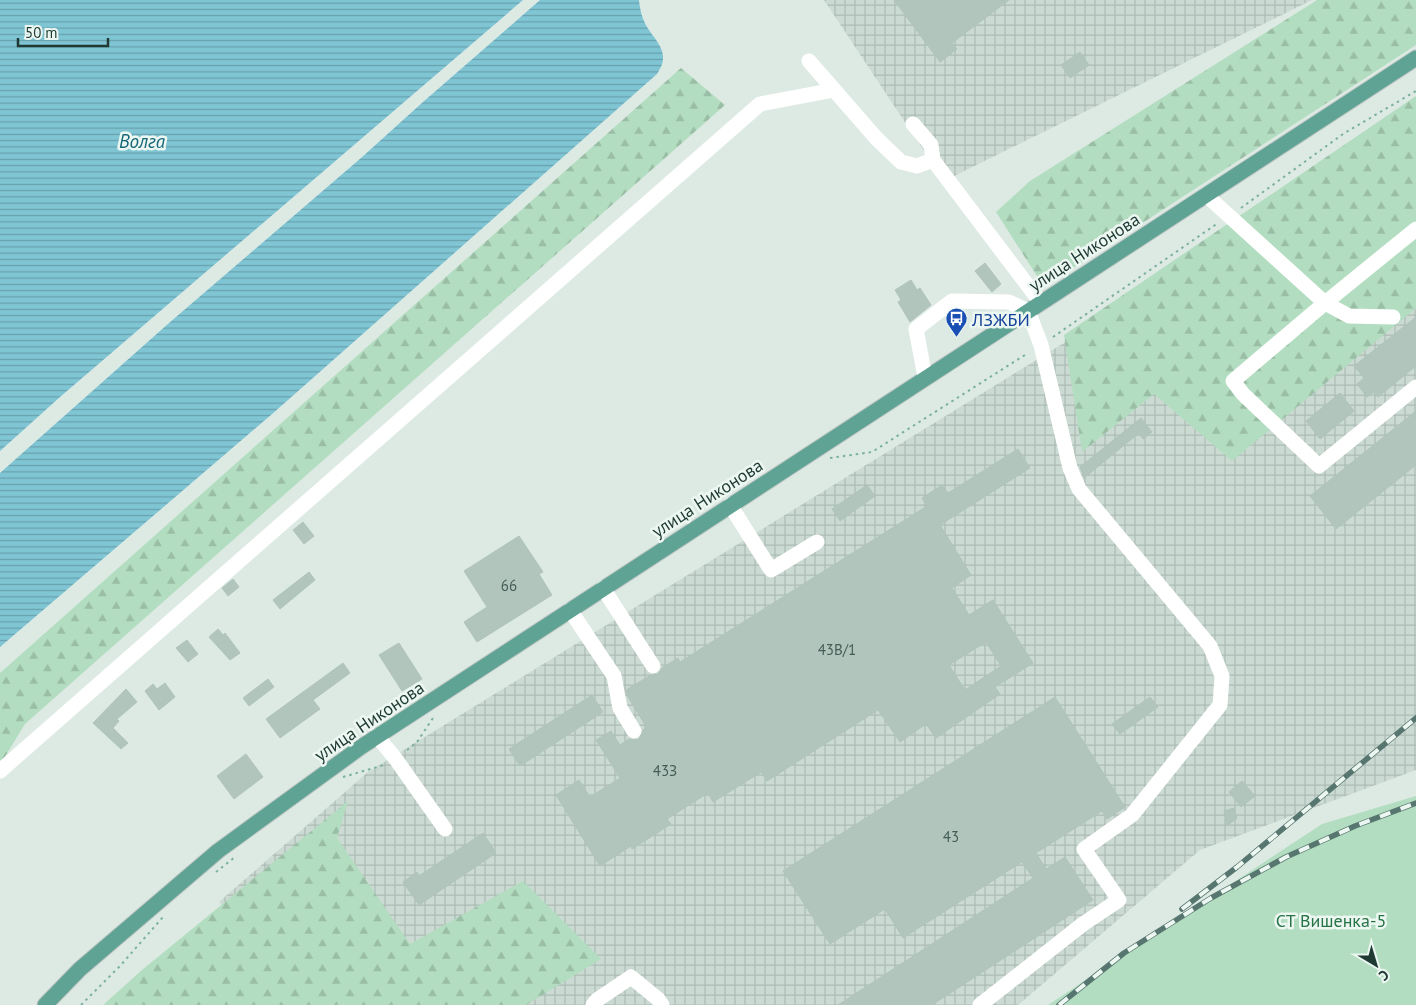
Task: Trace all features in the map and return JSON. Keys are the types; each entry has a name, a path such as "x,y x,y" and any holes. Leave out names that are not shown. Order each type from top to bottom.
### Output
{"main road":[{"name":"улица Никонова","path":"45,1005 80,969 218,852 377,736 924,377 1041,303 1416,58"}],"street":[{"path":"809,61 876,138 900,162 917,166 933,160"},
{"path":"0,771 760,104 834,90"},
{"path":"913,124 932,145 933,160 1041,303"},
{"path":"1206,195 1324,303 1349,316 1393,318"},
{"path":"1416,229 1324,303 1233,381 1243,394 1319,466 1416,387"},
{"path":"924,377 916,329 952,301 1009,302 1028,311 1041,345 1070,468 1079,489 1210,646 1222,676 1220,704 1132,815 1084,849 1119,900 1082,924 980,1005"},
{"path":"730,505 771,570 817,542"},
{"path":"603,588 653,666"},
{"path":"570,610 614,676 620,708 634,731"},
{"path":"377,736 395,758 445,829"},
{"path":"593,1005 597,1000 631,977 658,999 662,1005"}],"shaded area":[{"path":"824,0 1312,0 944,181"},
{"path":"1416,126 1416,770 1200,850 1018,1005 309,1005 242,923 219,902 368,772"}],"green space":[{"path":"1317,0 1416,0 1416,45 1044,287 996,212 1030,181"},
{"path":"681,68 725,105 25,724 0,765 0,673"},
{"path":"1416,96 1416,308 1232,461 1154,394 1082,452 1064,335"},
{"name":"СТ Вишенка-5","path":"1416,796 1416,1005 1048,1005 1322,824"},
{"path":"348,801 337,838 410,944 523,881 601,959 526,1005 103,1005 142,970"}],"water":[{"name":"Волга","path":"0,0 523,0 60,397 0,451"},
{"path":"540,0 639,0 647,27 660,46 663,55 657,74 271,415 0,647 0,473"}],"building":[{"path":"894,0 1009,0 952,43 957,49 940,62"},
{"path":"1080,52 1089,65 1070,78 1061,65"},
{"path":"985,263 1001,284 992,292 975,271"},
{"path":"911,280 917,290 920,288 931,305 910,322 898,302 901,300 895,290"},
{"path":"1416,317 1416,366 1378,397 1374,392 1367,397 1357,384 1364,378 1354,366"},
{"path":"1340,393 1354,411 1320,439 1306,421"},
{"path":"1416,411 1416,465 1336,529 1310,496"},
{"path":"1141,418 1152,432 1143,439 1139,433 1084,478 1080,467"},
{"path":"1018,449 1030,468 940,525 971,575 952,588 969,615 993,600 1033,663 995,687 1000,694 936,738 926,724 900,742 878,710 767,781 761,772 713,802 708,793 667,819 671,824 632,849 631,846 600,866 556,795 579,780 590,797 620,778 596,740 611,731 620,745 629,739 639,739 643,730 647,728 628,697 626,690 651,675 658,674 662,668 678,658 680,662 927,506 922,498 942,485 948,493","holes":["986,642 1001,666 965,690 949,665"]},
{"path":"867,485 875,496 840,521 832,509"},
{"path":"303,522 314,536 304,544 293,530"},
{"path":"519,536 543,572 539,574 552,595 477,642 464,622 487,607 464,571"},
{"path":"309,572 315,580 280,609 273,600"},
{"path":"233,579 239,587 228,596 222,588"},
{"path":"218,629 223,635 225,633 240,653 230,660 209,637"},
{"path":"187,640 198,654 188,662 176,648"},
{"path":"399,643 422,679 402,691 379,655"},
{"path":"343,663 350,673 313,700 320,709 280,738 266,719"},
{"path":"268,679 274,687 249,706 243,698"},
{"path":"165,683 175,697 159,710 145,691 153,684 157,689"},
{"path":"126,689 137,702 117,719 119,721 113,728 128,743 121,749 93,723"},
{"path":"592,695 603,712 520,766 509,749"},
{"path":"1055,697 1125,807 1107,819 1102,811 1036,853 1046,869 1065,857 1093,900 932,1005 838,1005 1033,878 1022,862 903,938 885,909 830,944 783,871"},
{"path":"1150,697 1158,707 1120,734 1112,724"},
{"path":"246,754 263,777 234,799 217,776"},
{"path":"1242,781 1255,796 1241,807 1229,792"},
{"path":"1234,808 1237,818 1227,826 1224,811"},
{"path":"483,833 496,853 419,905 403,882 417,872 419,876"}],"railway":[{"path":"1182,909 1237,867 1416,718"},
{"path":"1059,1005 1124,953 1211,898 1286,857 1355,826 1416,803"}],"place":[{"name":"ЛЗЖБИ","path":"956,338"}]}
